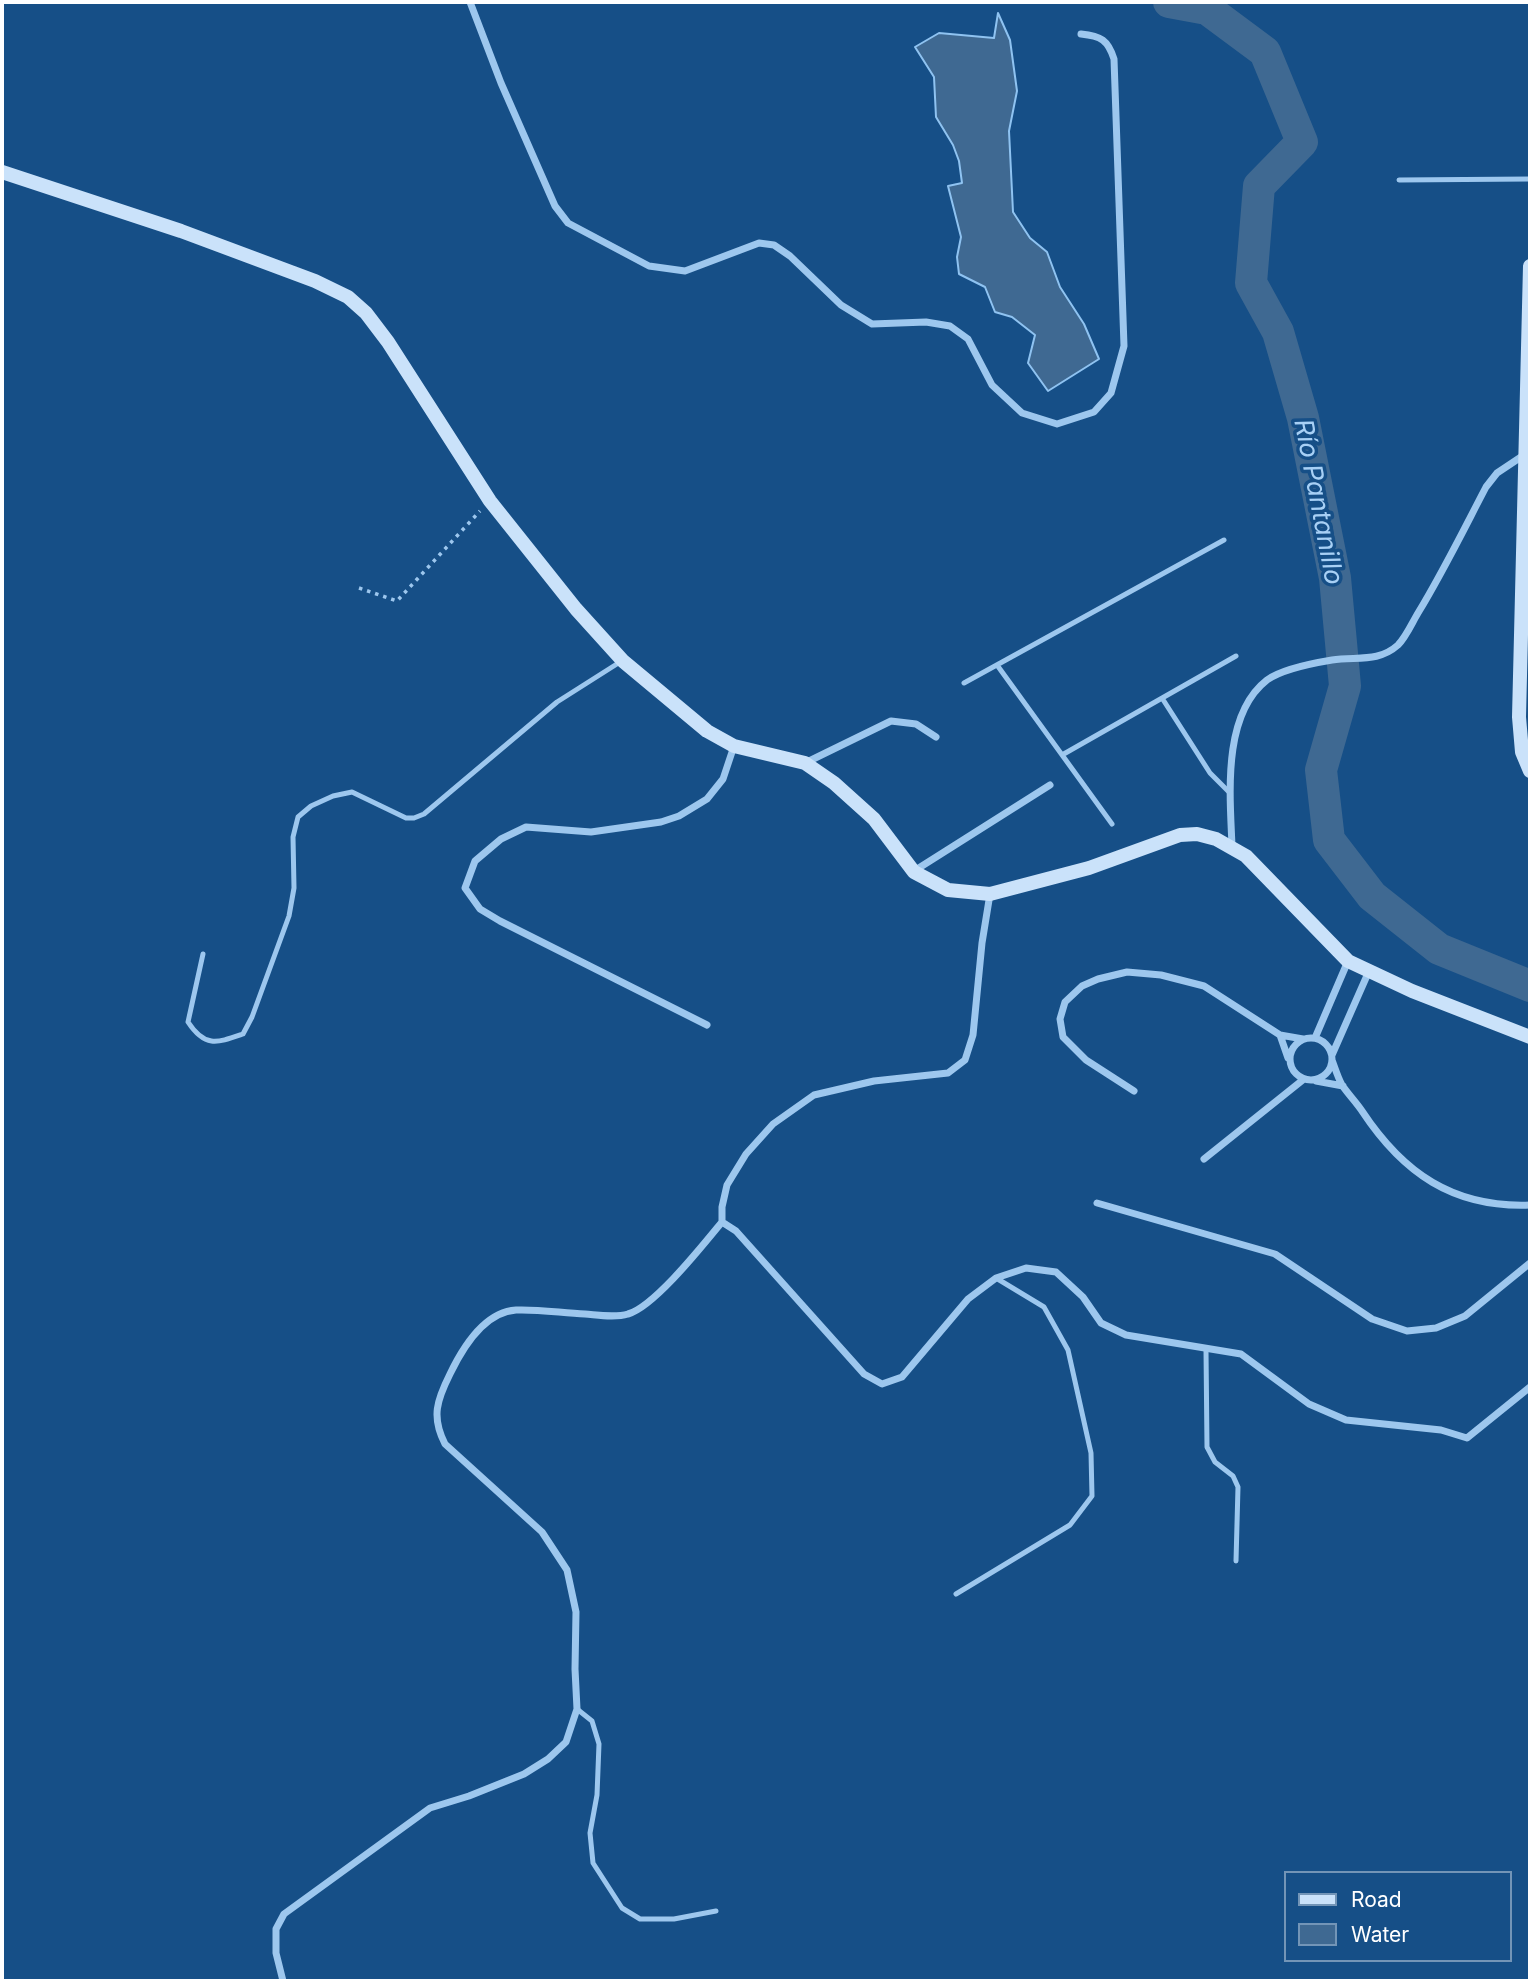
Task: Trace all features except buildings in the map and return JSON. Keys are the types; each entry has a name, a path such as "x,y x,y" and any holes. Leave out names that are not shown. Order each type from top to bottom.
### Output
{"street":[{"path":"470,2 501,83 555,206 568,223 649,266 685,271 759,243 774,245 790,256 841,305 872,324 926,323 950,326 968,339 992,385 1023,413 1057,424 1094,412 1111,393 1124,346 1114,60 1110,46 1104,39 1096,35 1081,34"},
{"path":"2,172 181,231 315,281 348,297 366,313 388,342 490,501 576,609 623,661 707,731 734,747 805,764 834,783 874,819 914,872 948,890 990,894 1089,868 1180,835 1198,834 1232,846 1246,856 1348,961 1412,991 1530,1037"},
{"path":"1530,266 1528,455 1519,717 1522,752 1530,771"},
{"path":"1232,846 1230,793 1235,737 1246,704 1268,679 1304,665 1336,659 1371,659 1399,644 1486,487 1509,463 1528,455"},
{"path":"1524,547 1530,561"},
{"path":"805,764 891,721 916,724 936,737"},
{"path":"707,1025 500,921 480,909 465,888 475,861 501,839 526,827 591,832 661,822 679,816 708,799 723,779 734,747"},
{"path":"914,872 1049,785"},
{"path":"284,1981 276,1954 275,1929 284,1914 430,1808 524,1774 548,1759 566,1742 577,1709 576,1612 567,1570 542,1532 444,1444 438,1431 435,1414 444,1386 462,1349 486,1322 513,1310 607,1316 628,1314 647,1305 722,1222 727,1185 746,1154 773,1124 814,1095 874,1081 948,1073 965,1060 973,1035 990,894"},
{"path":"1315,1038 1348,961"},
{"path":"1204,1159 1290,1088 1325,1074 1369,971"},
{"path":"1134,1091 1086,1060 1063,1037 1060,1019 1065,1002 1082,986 1127,972 1161,975 1204,986 1280,1035 1315,1038 1326,1044 1343,1086 1381,1136 1420,1176 1456,1195 1497,1204 1529,1207"},
{"path":"1280,1035 1292,1067 1307,1079 1343,1086"},
{"path":"1290,1088 1290,1058 1294,1046 1304,1039"},
{"path":"1097,1203 1275,1254 1372,1319 1407,1331 1436,1328 1465,1316 1530,1263"},
{"path":"722,1222 736,1231 864,1374 882,1384 902,1377 968,1299 996,1278 1026,1268 1056,1272 1083,1297 1101,1323 1126,1335 1241,1354 1309,1404 1346,1420 1441,1430 1467,1438 1530,1387"}],"lane":[{"path":"1399,180 1530,179"},
{"path":"964,683 1224,540"},
{"path":"1062,755 1236,656"},
{"path":"203,954 188,1022 197,1036 205,1041 222,1041 243,1034 253,1017 289,916 294,888 293,837 298,817 311,806 333,796 352,792 406,818 424,814 557,702 623,661"},
{"path":"997,665 1112,824"},
{"path":"1162,698 1210,773 1230,793"},
{"path":"957,1594 1070,1525 1092,1496 1091,1453 1068,1350 1044,1307 996,1278"},
{"path":"1206,1350 1207,1447 1216,1462 1233,1476 1238,1487 1237,1561"},
{"path":"577,1709 592,1721 599,1744 597,1795 590,1833 593,1863 622,1908 640,1919 674,1919 716,1911"}],"path":[{"path":"359,588 397,601 490,501"}],"water":[{"path":"998,13 1010,40 1017,91 1009,131 1013,212 1030,238 1047,252 1060,287 1084,324 1099,359 1048,391 1028,363 1035,335 1012,317 995,312 985,287 959,274 957,257 961,237 948,186 962,183 959,161 936,117 934,77 915,47 939,33 994,38"}],"waterway":[{"name":"Río Pantanillo","path":"1169,2 1207,9 1265,52 1302,142 1259,186 1251,283 1278,332 1303,418 1335,578 1345,686 1321,770 1329,840 1372,896 1439,949 1530,986"}]}
